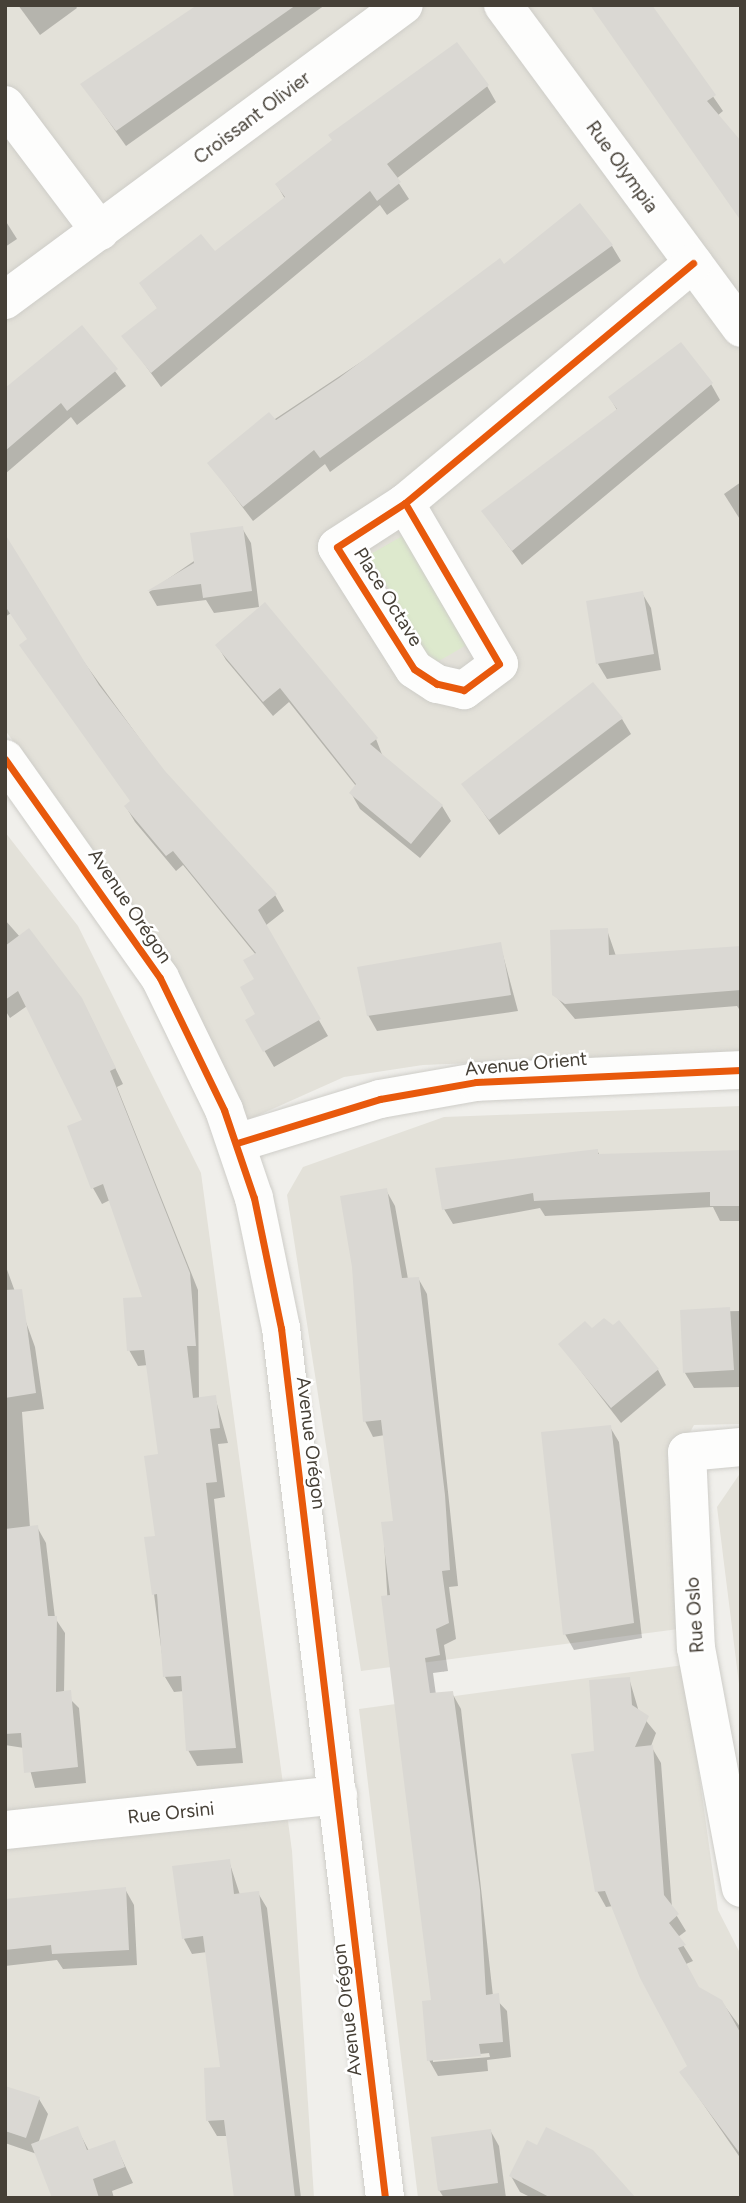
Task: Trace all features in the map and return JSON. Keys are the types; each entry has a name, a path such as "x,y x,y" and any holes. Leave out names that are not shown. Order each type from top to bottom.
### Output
{"street":[{"name":"Croissant Olivier","path":"5,300 404,5"},
{"name":"Rue Olympia","path":"503,5 741,328"},
{"path":"5,105 100,231"},
{"name":"Place Octave","path":"405,503 499,664 464,690 437,684 414,669 338,547 405,503 692,263"},
{"name":"Avenue Orégon","path":"5,759 137,940 188,1031 237,1143 275,1292 385,2198"},
{"name":"Avenue Orient","path":"237,1143 380,1099 476,1082 741,1070"},
{"name":"Rue Oslo","path":"741,1447 687,1452 696,1648 733,1829 741,1888"},
{"name":"Rue Orsini","path":"5,1830 338,1795"}],"shaded area":[{"path":"5,5 741,5 741,1052 423,1065 344,1077 248,1120 130,901 5,730"},
{"path":"5,832 78,926 201,1173 292,1851 314,2198 5,2198"},
{"path":"741,1106 741,1424 694,1425 668,1472 686,1628 361,1671 287,1195 303,1167 444,1117"},
{"path":"741,1472 741,1700 717,1507"},
{"path":"684,1665 718,1910 741,1955 741,2198 418,2198 359,1709"}],"green space":[{"path":"406,534 470,643 432,665 369,555"}],"building":[{"path":"197,5 296,5 116,131 80,84"},
{"path":"590,5 652,5 716,95 707,101 741,141 741,221"},
{"path":"457,42 489,85 387,164 401,182 377,201 370,191 151,373 121,336 157,308 139,283 201,234 215,251 285,197 275,184 332,140 328,135"},
{"path":"580,203 613,245 320,458 314,450 243,507 207,463 269,412 276,420 339,378 500,258 504,264"},
{"path":"82,325 118,369 67,411 61,403 5,451 5,388"},
{"path":"681,342 713,383 512,551 481,511 617,409 608,397"},
{"path":"243,526 252,591 203,598 201,584 147,591 194,563 190,533"},
{"path":"5,534 99,685 165,771 277,894 258,910 321,1019 263,1052 245,1020 255,1014 240,987 254,979 243,960 256,953 173,851 166,856 124,806 130,801 19,645 27,639 5,606"},
{"path":"643,591 654,654 596,664 586,601"},
{"path":"265,602 378,738 370,744 443,805 411,844 349,793 356,784 280,688 263,702 215,645"},
{"path":"593,682 623,718 489,820 461,784"},
{"path":"29,928 82,998 116,1068 110,1071 190,1273 196,1346 187,1346 193,1398 216,1395 220,1428 210,1429 217,1482 206,1483 236,1748 186,1751 181,1676 163,1677 157,1594 152,1595 144,1537 155,1536 144,1456 158,1454 144,1350 127,1351 123,1298 142,1297 103,1184 91,1189 67,1126 82,1120 18,991 5,1000 5,946"},
{"path":"608,928 609,955 741,946 741,990 565,1004 552,995 550,930"},
{"path":"501,942 511,995 367,1016 357,967"},
{"path":"598,1149 598,1154 741,1150 741,1206 710,1206 710,1192 534,1201 533,1193 442,1210 435,1168"},
{"path":"387,1188 402,1278 419,1277 445,1495 450,1570 442,1571 449,1623 436,1629 440,1655 425,1658 430,1693 453,1691 480,1890 486,1995 499,1993 503,2042 479,2044 481,2056 427,2061 422,2001 431,2000 381,1596 390,1595 381,1522 393,1521 381,1420 363,1422 352,1267 340,1196"},
{"path":"22,1289 36,1393 5,1398 5,1290"},
{"path":"730,1307 734,1370 683,1373 680,1310"},
{"path":"604,1318 613,1325 619,1320 659,1369 611,1408 558,1344 585,1321 592,1328"},
{"path":"611,1425 634,1623 563,1635 541,1432"},
{"path":"38,1525 48,1616 57,1616 56,1692 71,1690 78,1767 24,1773 21,1733 5,1734 5,1529"},
{"path":"630,1677 632,1705 649,1716 635,1747 653,1745 664,1895 679,1914 669,1923 686,1945 678,1948 699,1987 722,2000 741,2034 741,2155 679,2072 687,2066 640,1978 605,1891 595,1892 571,1754 594,1751 589,1680"},
{"path":"230,1859 234,1894 259,1891 295,2198 234,2198 224,2120 206,2121 204,2068 220,2067 203,1936 182,1939 172,1866"},
{"path":"126,1887 129,1950 52,1954 51,1945 5,1950 5,1899"},
{"path":"5,2086 40,2097 26,2138 5,2131"},
{"path":"78,2126 87,2150 115,2140 125,2167 93,2179 99,2198 52,2198 31,2144"},
{"path":"546,2127 593,2150 636,2198 551,2198 509,2176 527,2140 537,2145"},
{"path":"491,2129 498,2183 438,2191 431,2137"}],"cycle path":[{"path":"405,503 499,664 464,690 437,684 414,669 337,547 405,503 693,263"},
{"path":"5,759 160,978 224,1110 254,1198 281,1328 385,2198"},
{"path":"237,1143 380,1099 476,1082 741,1070"}]}
